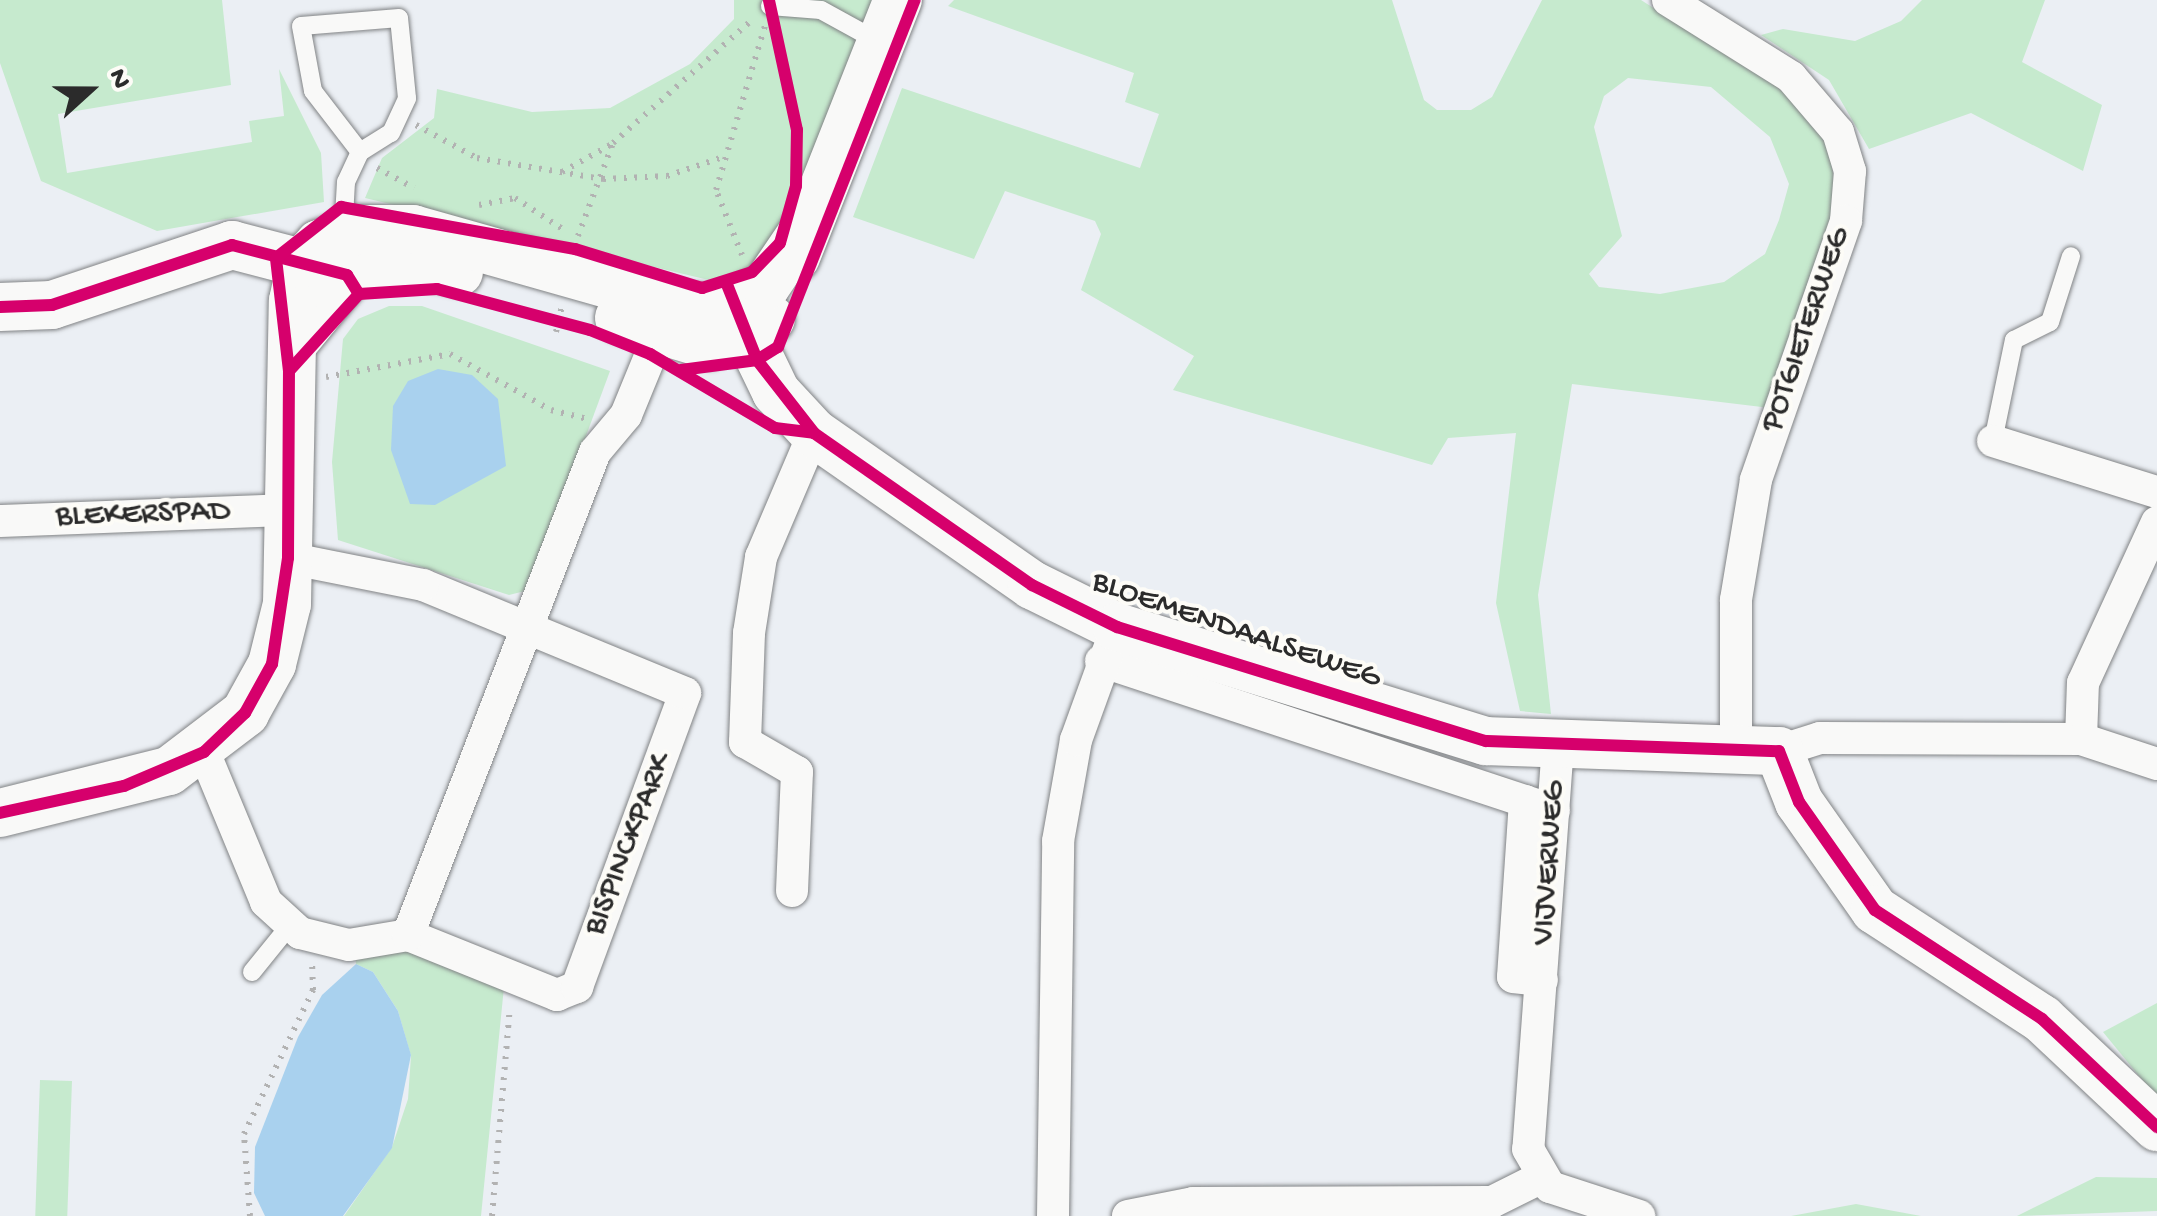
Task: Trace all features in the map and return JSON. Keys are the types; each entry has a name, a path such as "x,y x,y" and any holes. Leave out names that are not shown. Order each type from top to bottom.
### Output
{"street":[{"name":"POTGIETERWEG","path":"1668,0 1791,77 1838,132 1850,171 1846,221 1756,480 1736,600 1757,747"},
{"path":"748,294 774,315 889,21"},
{"path":"0,306 52,306 232,245 301,264 345,254 412,230 689,307 748,294"},
{"path":"345,254 405,261 559,319 660,332 710,345 748,294"},
{"path":"0,812 124,786 204,752 245,713 272,664 288,558 287,510 308,359 345,254"},
{"path":"301,264 308,359"},
{"name":"BLOEMENDAALSEWEG","path":"748,294 776,392 814,432 1109,644 1539,806"},
{"path":"204,752 266,902 297,930 348,945 408,936 595,452 626,415 660,332"},
{"path":"792,891 797,772 745,742 749,633 761,557 814,432"},
{"path":"1994,441 2157,492"},
{"name":"BLEKERSPAD","path":"0,521 287,510"},
{"path":"2081,739 2083,682 2157,522"},
{"name":"BISPINCKPARK","path":"288,558 371,568 685,693 578,987 557,995 408,936"},
{"name":"BLOEMENDAALSEWEG","path":"1109,644 1486,741 1757,747 1820,738 2081,739 2157,764"},
{"path":"1053,1216 1058,841 1109,644"},
{"name":"VIJVERWEG","path":"1540,1178 1528,1136 1542,980 1513,977 1539,806 1558,745"},
{"path":"1757,747 1875,910 2042,1020 2157,1127"},
{"path":"1128,1216 1193,1204 1392,1210 1492,1202 1540,1178 1640,1216"}],"lane":[{"path":"770,6 889,21"},
{"path":"345,254 346,182 360,152 402,118 399,18 301,26 313,91 360,152"},
{"path":"1994,441 2014,340 2050,322 2071,256"},
{"path":"252,972 297,930"}],"path":[{"path":"770,6 778,41"},
{"path":"560,174 613,143 770,6"},
{"path":"748,294 718,206 723,157 770,6"},
{"path":"402,118 477,158 560,174 603,179 667,176 723,157"},
{"path":"576,244 613,143"},
{"path":"360,152 389,178 424,190"},
{"path":"461,200 515,198 594,255"},
{"path":"556,246 576,244"},
{"path":"308,359 450,354 551,410 596,421"},
{"path":"250,1216 244,1134 313,990 297,930"},
{"path":"492,1216 514,978"}],"green space":[{"path":"0,0 222,0 231,85 58,114 67,173 252,142 249,121 284,116 279,69 321,153 324,202 157,231 41,181 0,63"},
{"path":"734,0 881,0 795,247 734,286 365,198 382,158 434,118 437,89 532,112 610,108 690,64 734,19"},
{"path":"954,0 1392,0 1424,100 1437,110 1471,110 1492,97 1542,0 1641,0 1791,96 1830,146 1837,209 1770,408 1572,384 1538,595 1551,714 1520,711 1496,603 1516,433 1448,438 1432,465 1173,390 1194,356 1081,290 1101,234 1095,221 1005,191 974,259 853,217 902,88 1140,168 1159,114 1125,102 1134,73 948,6","holes":["1628,78 1711,87 1770,137 1789,184 1765,254 1724,282 1660,294 1599,287 1589,274 1622,236 1594,127 1604,96"]},
{"path":"1922,0 2045,0 2022,62 2102,105 2083,171 1971,113 1869,149 1829,80 1761,35 1783,29 1855,41 1901,21"},
{"path":"389,306 422,306 610,371 529,590 509,595 338,540 332,462 343,339 358,319"},
{"path":"384,942 504,987 481,1216 344,1216 392,1147 408,1099 411,1056 398,1011 373,972 356,964 355,949"},
{"path":"2157,1003 2157,1098 2103,1032"},
{"path":"40,1080 72,1081 67,1216 35,1216"},
{"path":"2096,1177 2157,1178 2157,1211 2017,1216"},
{"path":"1856,1204 1921,1216 1791,1216"}],"water":[{"path":"438,369 472,375 498,399 506,466 435,505 410,504 391,450 393,406 408,381"},
{"path":"356,964 373,972 398,1011 411,1055 392,1148 343,1216 265,1216 254,1193 255,1147 298,1037 322,995"}],"cycle path":[{"path":"0,813 124,786 204,752 245,713 272,664 288,558 289,371 276,258 341,207 575,249 702,288 752,272 780,243 796,186 797,130 769,0"},
{"path":"681,370 757,360 778,347 915,0"},
{"path":"0,307 52,305 232,245 347,275 359,294"},
{"path":"726,282 757,360 814,433 1032,585 1117,627 1486,741 1779,751 1799,802 1875,910 2042,1019 2157,1127"},
{"path":"289,371 359,294 437,289 590,330 650,354 775,428 814,433"}]}
